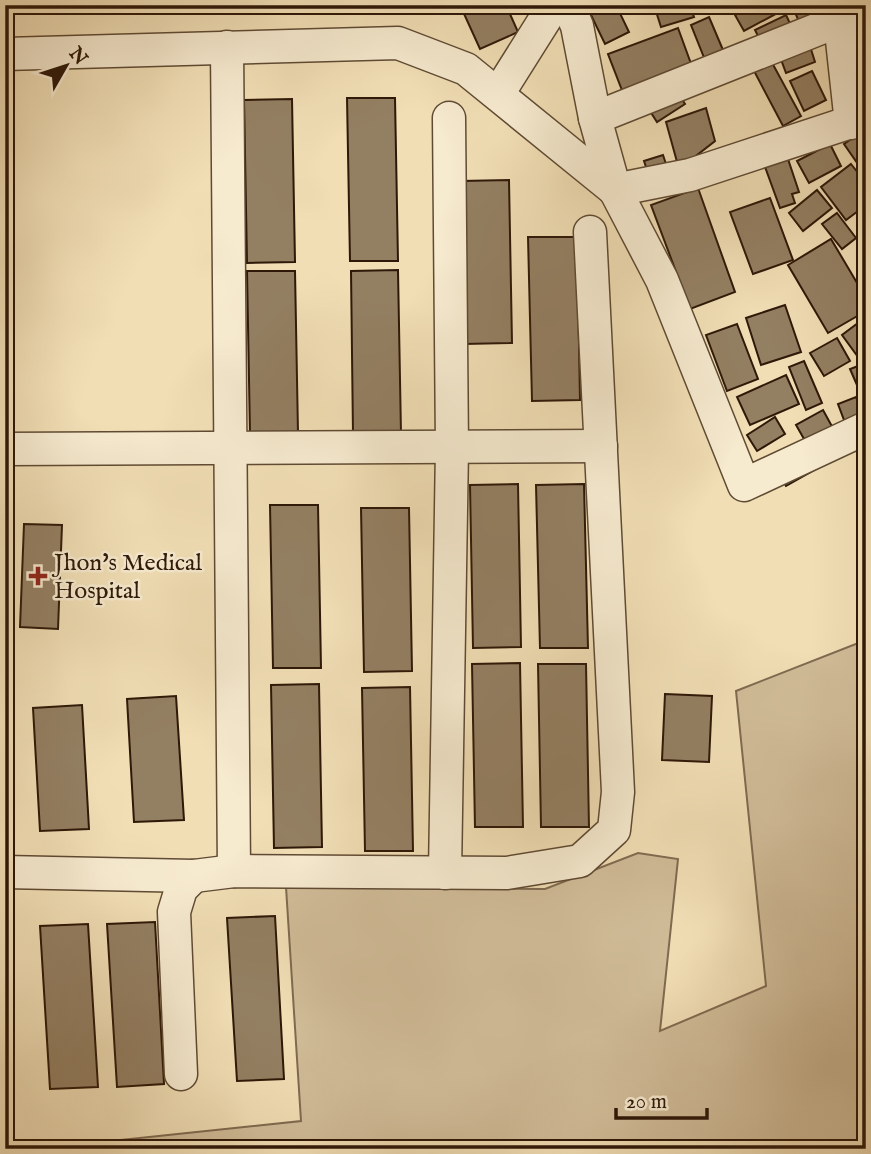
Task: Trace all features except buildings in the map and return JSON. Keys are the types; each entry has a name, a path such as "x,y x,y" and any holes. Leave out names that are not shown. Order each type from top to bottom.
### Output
{"street":[{"path":"498,94 554,5"},
{"path":"569,5 615,190 662,280 744,485 866,428"},
{"path":"595,118 847,12 858,120 690,175 615,190"},
{"path":"5,54 398,43 466,69 615,190"},
{"path":"227,47 234,872"},
{"path":"445,873 452,448 449,118"},
{"path":"5,872 194,876 234,872 507,873 580,861 614,830 618,792 590,232"},
{"path":"5,449 601,446"},
{"path":"181,1074 174,912 181,889 194,876"}],"shaded area":[{"path":"866,640 866,1149 35,1149 301,1121 286,887 545,889 638,853 678,859 660,1031 766,986 736,691"}],"place":[{"name":"Jhon's Medical Hospital","path":"38,576"}]}
